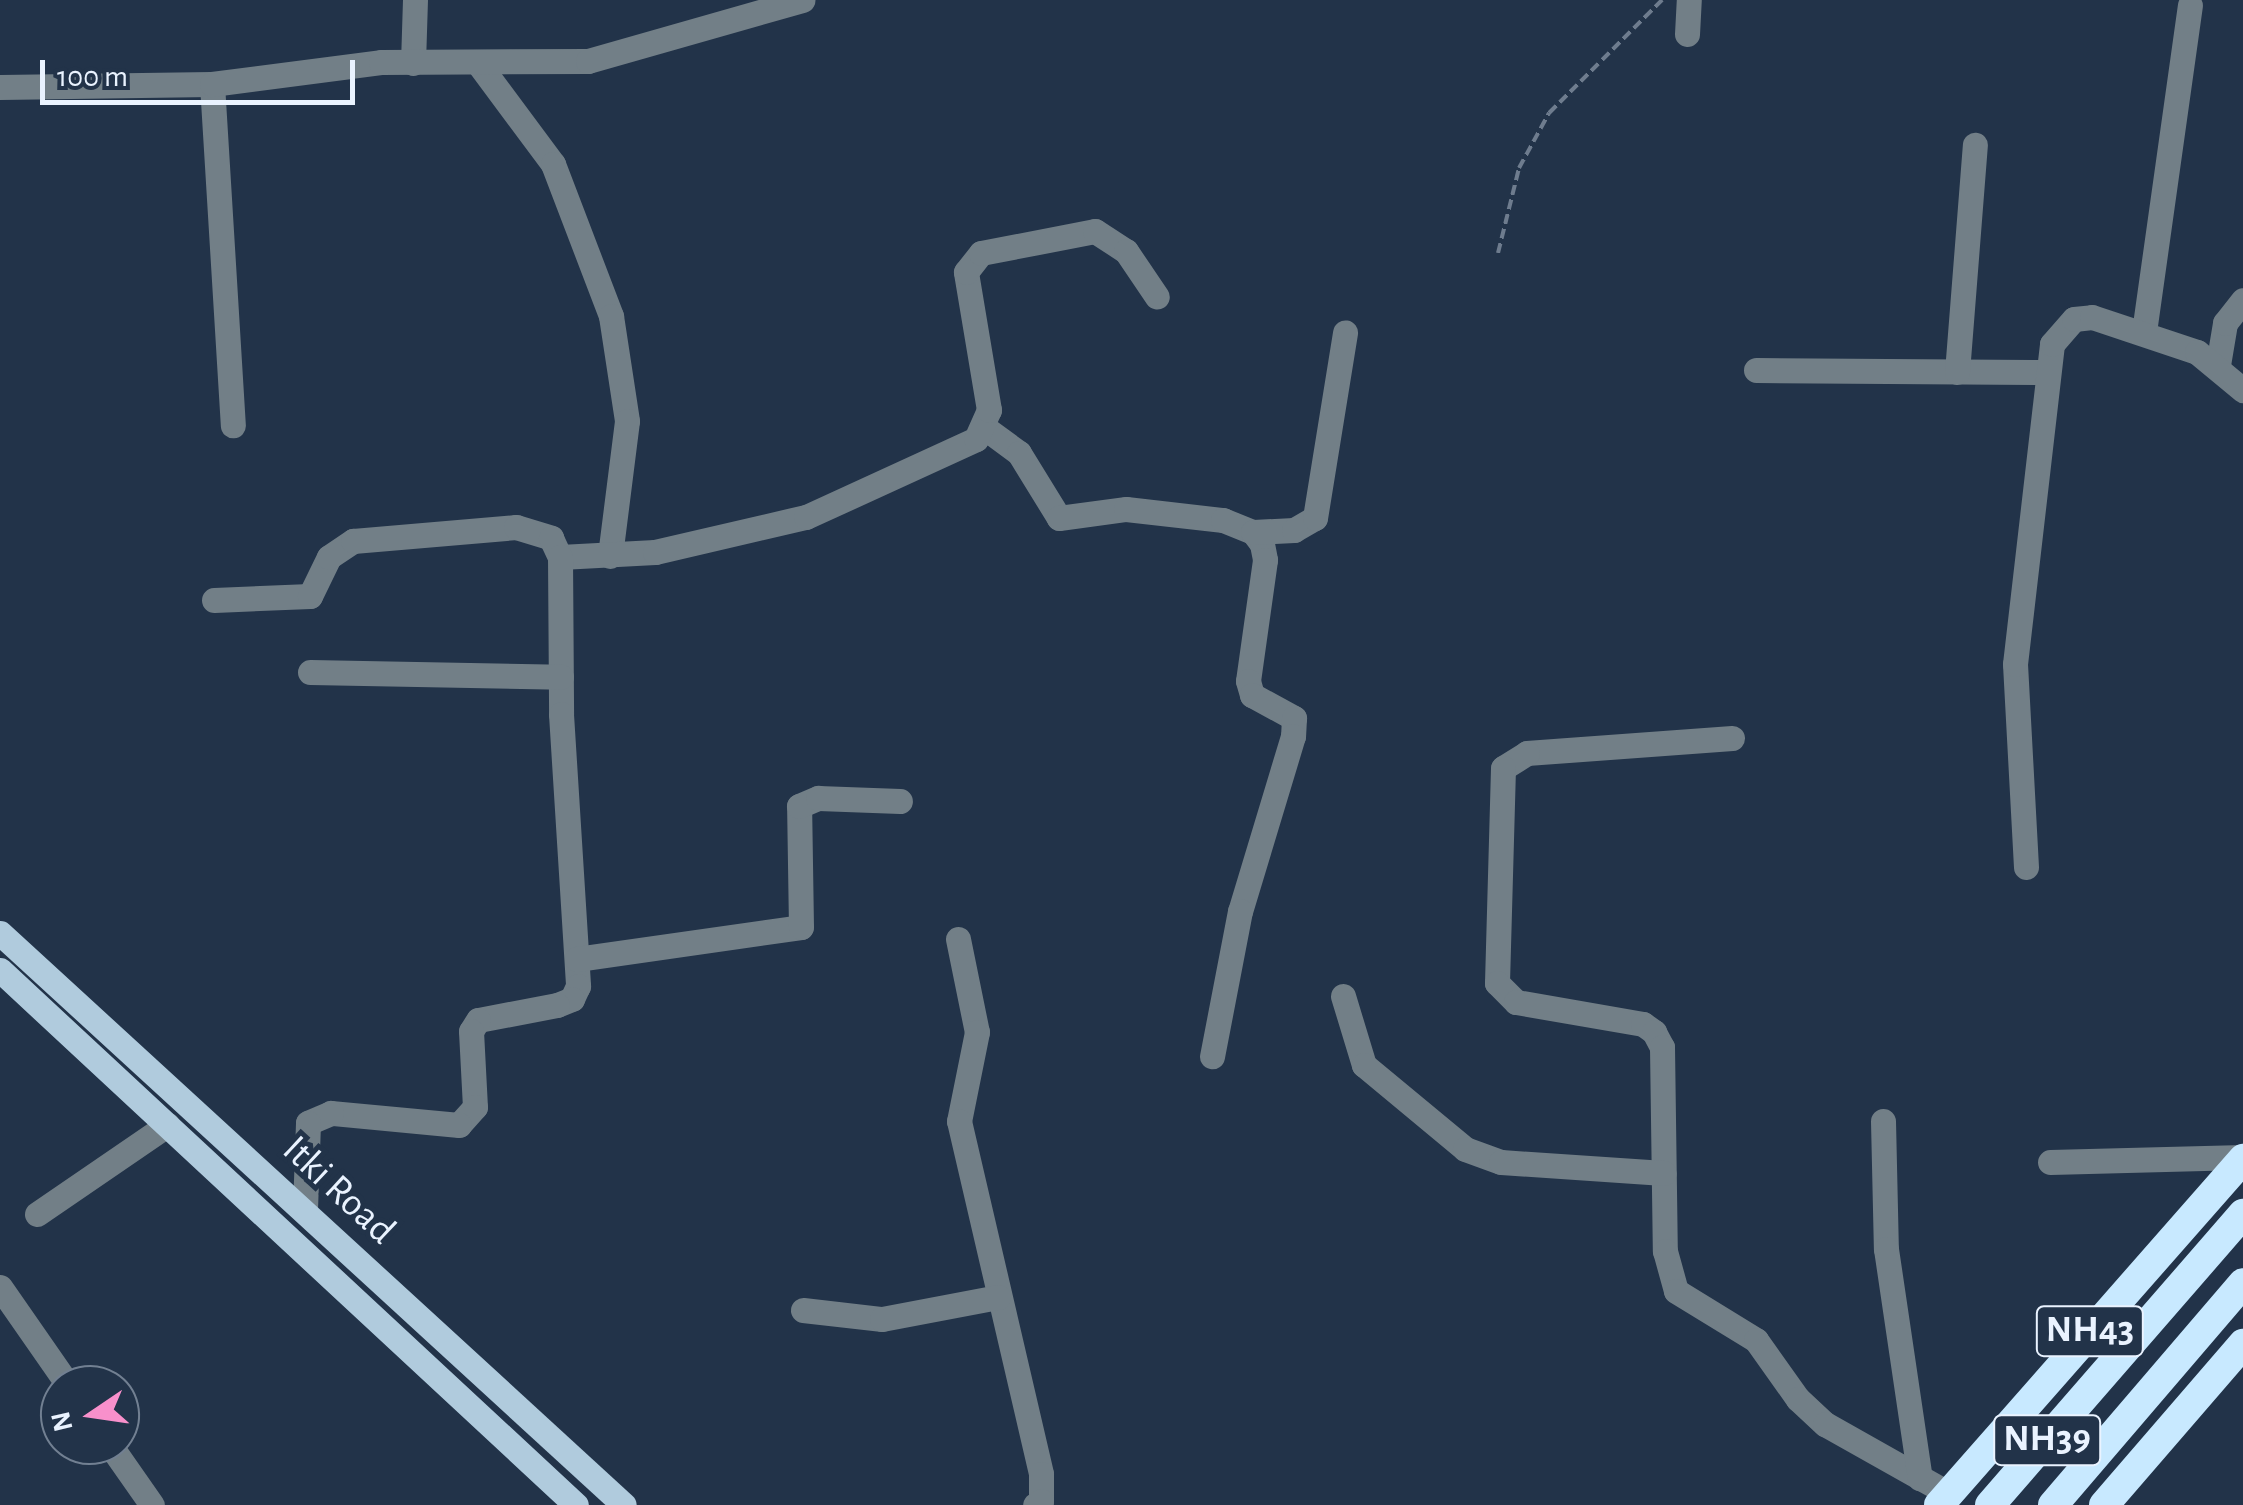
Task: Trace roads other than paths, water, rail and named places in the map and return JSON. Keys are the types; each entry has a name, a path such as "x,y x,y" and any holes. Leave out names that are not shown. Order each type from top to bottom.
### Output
{"highway":[{"name":"NH43","path":"1944,1500 2243,1158"},
{"name":"NH39","path":"1990,1505 2243,1214"},
{"name":"NH39","path":"2052,1505 2243,1283"},
{"path":"2104,1505 2243,1344"}],"main road":[{"name":"Itki Road","path":"0,933 624,1505"},
{"path":"0,970 576,1505"}],"street":[{"path":"413,63 415,0"},
{"path":"0,87 212,84 413,63 588,61 802,0"},
{"path":"1687,34 1689,0"},
{"path":"2144,332 2190,5"},
{"path":"478,63 553,164 611,316 628,420 610,556"},
{"path":"212,84 233,424"},
{"path":"1958,372 1975,146"},
{"path":"560,557 610,556 679,547 806,518 962,446 985,428 988,410 966,272 972,258 1095,231 1126,251 1158,297"},
{"path":"2218,365 2226,323 2243,300"},
{"path":"2026,867 2016,664 2052,344 2074,320 2092,317 2144,332 2218,365 2243,390"},
{"path":"985,428 1019,453 1059,518 1126,508 1222,520 1253,532 1307,527 1315,518 1344,332"},
{"path":"1756,370 2046,372"},
{"path":"214,600 310,596 329,557 354,540 516,527 552,538 560,557 560,677 577,959 572,999 478,1020 471,1031 475,1090 470,1119 459,1125 331,1113 308,1124 305,1211"},
{"path":"1212,1056 1237,924 1293,736 1294,718 1252,695 1248,681 1266,560 1253,532"},
{"path":"310,672 560,677"},
{"path":"1732,738 1528,753 1503,768 1499,780 1496,983 1516,1002 1643,1024 1654,1032 1662,1047 1664,1251 1676,1291 1756,1340 1798,1399 1825,1424 1920,1478 1944,1500"},
{"path":"577,959 801,927 806,908 799,806 818,798 900,801"},
{"path":"958,939 977,1032 959,1121 1043,1487 1035,1505"},
{"path":"1343,996 1364,1066 1465,1150 1502,1162 1664,1173"},
{"path":"1884,1121 1886,1249 1920,1478"},
{"path":"37,1214 167,1124"},
{"path":"2050,1162 2243,1158"},
{"path":"0,1287 54,1365"},
{"path":"803,1310 882,1320 998,1297"},
{"path":"124,1465 152,1505"}]}
